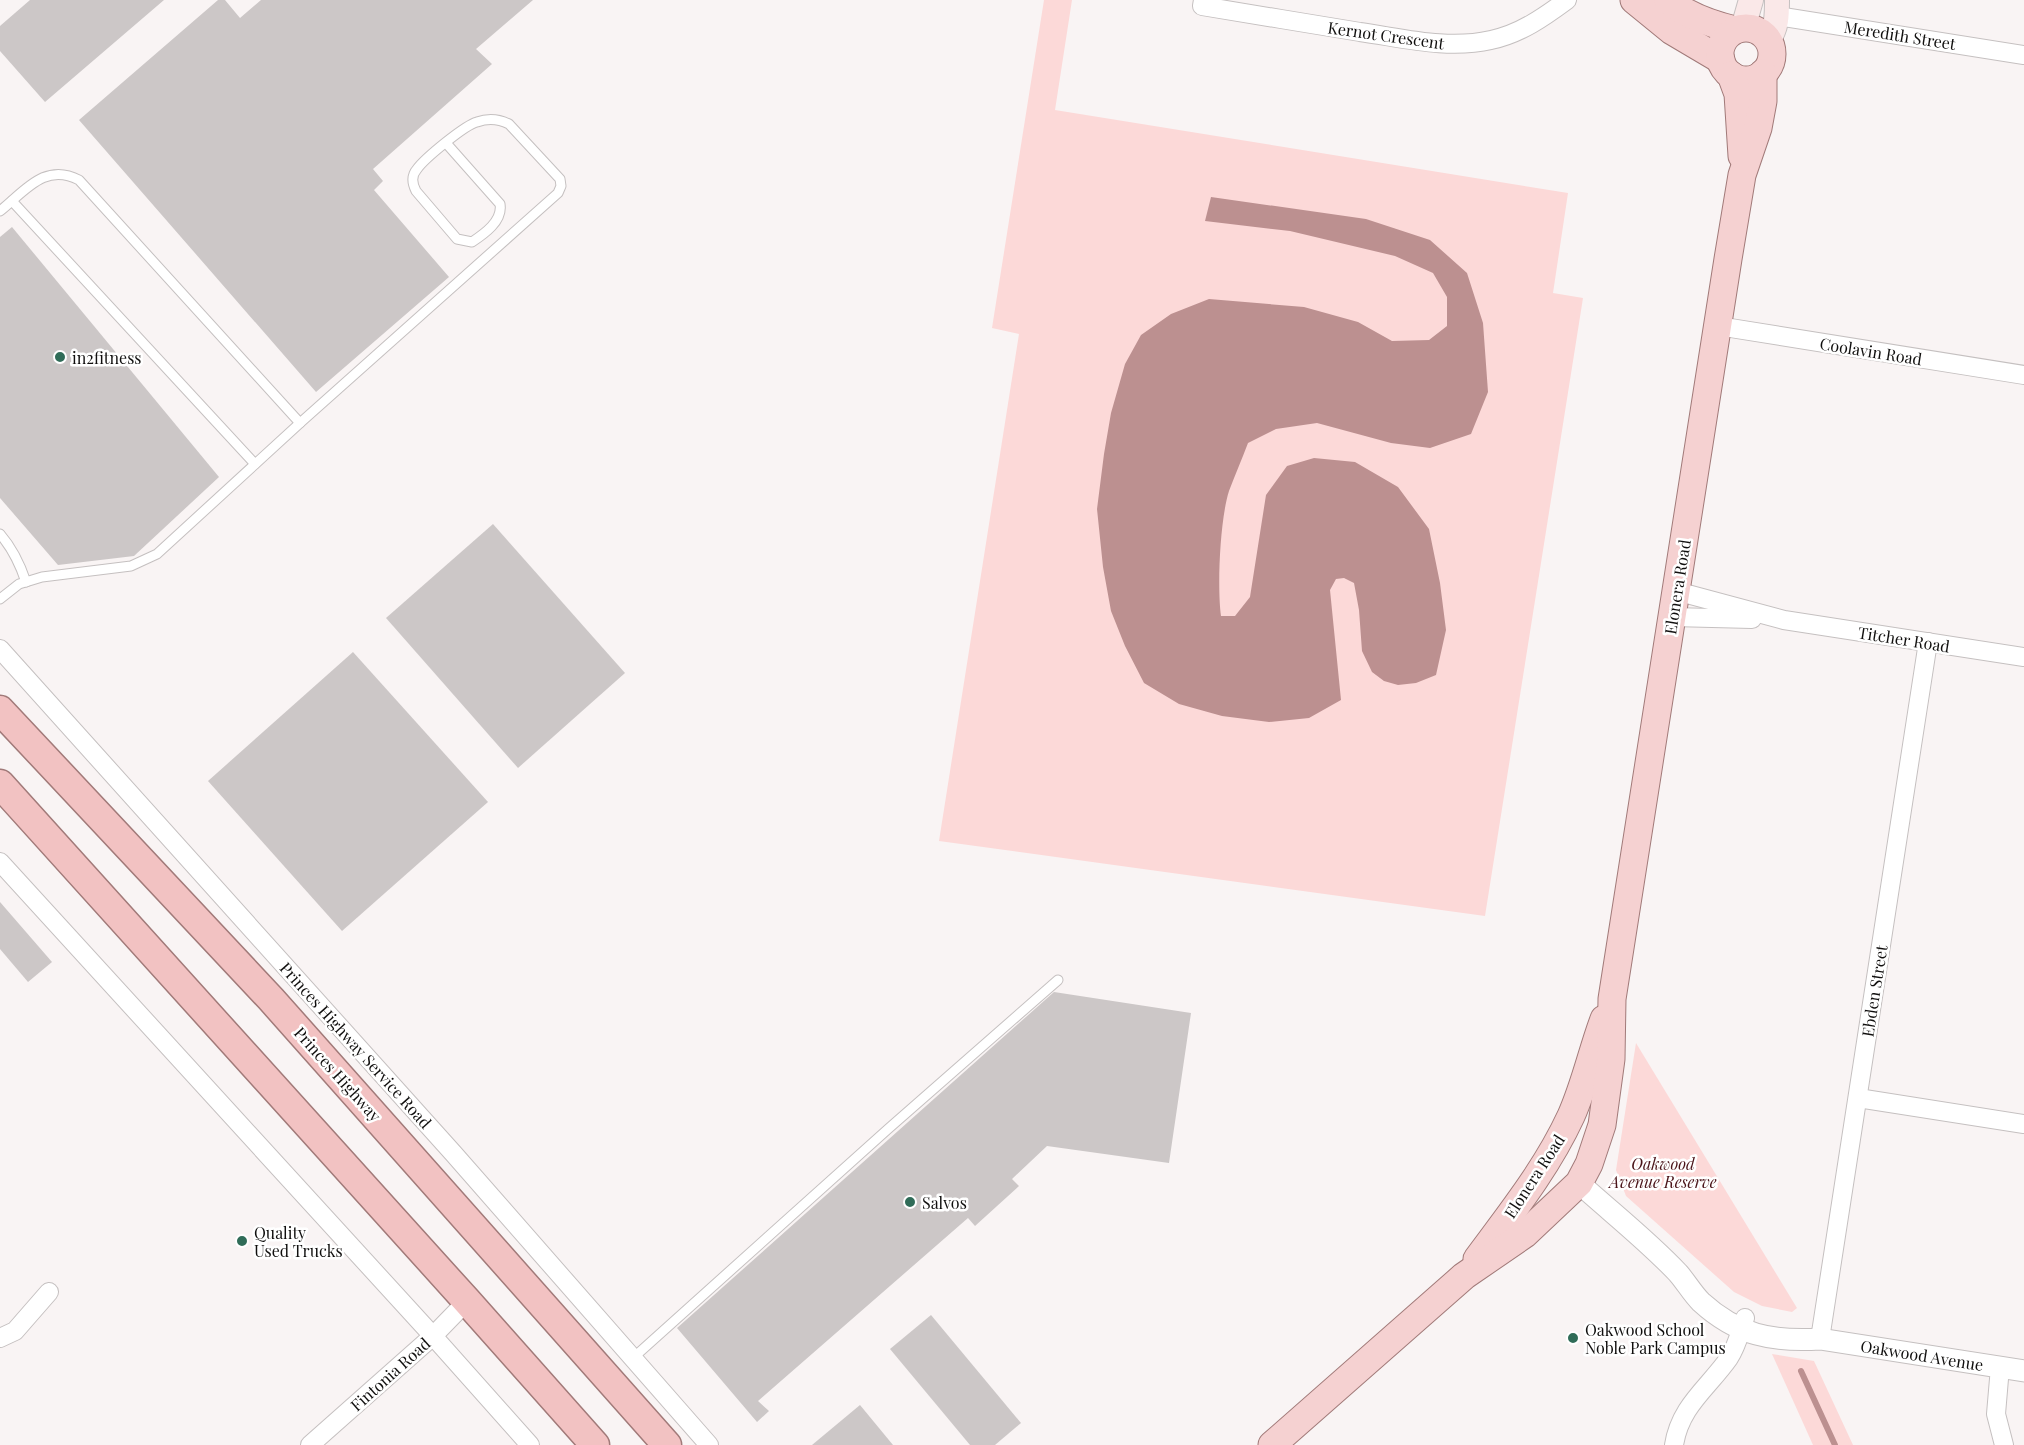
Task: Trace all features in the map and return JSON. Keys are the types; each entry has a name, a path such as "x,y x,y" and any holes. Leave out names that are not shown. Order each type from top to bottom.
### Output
{"highway":[{"name":"Princes Highway","path":"0,710 271,999 667,1445"},
{"path":"0,784 595,1445"}],"main road":[{"path":"1634,0 1672,31 1748,80 1764,73"},
{"path":"1668,0 1690,15 1713,25 1754,29 1774,19"},
{"path":"1726,67 1722,43 1727,36 1739,29 1751,0"},
{"name":"Elonera Road","path":"1272,1445 1464,1276 1525,1234 1579,1183 1589,1164 1602,1125 1611,1059 1612,999 1742,176 1758,128 1764,101 1764,73 1772,57 1774,19"},
{"name":"Elonera Road","path":"1726,67 1738,94 1742,176"},
{"name":"Elonera Road","path":"1464,1276 1551,1156 1571,1114 1612,999"},
{"path":"1505,1221 1540,1193 1555,1185 1579,1183 1569,1166 1563,1131"}],"street":[{"name":"Kernot Crescent","path":"1203,0 1202,6 1416,41 1456,44 1491,40 1508,35 1535,22 1567,0"},
{"name":"Meredith Street","path":"1774,19 2024,55"},
{"name":"Coolavin Road","path":"1718,326 2024,375"},
{"name":"Titcher Road","path":"1674,604 2024,657"},
{"name":"Titcher Road","path":"1674,604 1784,620"},
{"name":"Ebden Street","path":"1820,1339 1928,642"},
{"name":"Princes Highway Service Road","path":"0,649 453,1153 709,1445"},
{"path":"2,869 433,1336 530,1445"},
{"path":"1858,1098 2024,1124"},
{"name":"Oakwood Avenue","path":"1579,1183 1678,1273 1708,1291 1743,1324 1794,1329 1820,1339 2024,1371"},
{"path":"0,1338 15,1331 49,1292"},
{"name":"Fintonia Road","path":"310,1445 433,1336 467,1301"},
{"path":"1674,1445 1684,1413 1729,1358 1743,1324"},
{"path":"2000,1367 1996,1414 2004,1445"}],"lane":[{"path":"0,599 18,584 42,577 131,566 157,554 558,193 561,186 556,174 509,124 501,120 476,122 466,127 446,143 417,169 412,183 416,191 457,239 472,242 499,217 500,204 446,143"},
{"path":"0,211 45,175 68,174 79,180 300,423"},
{"path":"12,201 255,464"},
{"path":"0,534 19,560 26,582"},
{"path":"633,1358 1058,980"}],"green space":[{"path":"1044,0 1072,0 1055,110 1568,193 1553,293 1583,298 1485,916 939,841 1019,334 992,328"},
{"name":"Oakwood Avenue Reserve","path":"1636,1043 1797,1308 1792,1312 1762,1306 1734,1292 1626,1196 1616,1170"},
{"path":"1772,1354 1814,1361 1853,1445 1813,1445"}],"shaded area":[{"path":"1211,197 1366,219 1430,240 1467,273 1483,323 1488,392 1471,434 1430,448 1391,443 1317,423 1276,429 1248,443 1229,491 1223,518 1219,571 1221,616 1235,616 1250,597 1266,495 1287,466 1314,458 1355,462 1398,487 1429,529 1440,583 1446,630 1436,675 1416,683 1398,685 1384,681 1372,672 1362,651 1359,610 1354,583 1344,578 1336,579 1330,590 1341,700 1309,718 1269,722 1222,716 1179,704 1144,683 1125,646 1111,611 1103,567 1097,509 1111,413 1125,364 1141,335 1171,314 1209,299 1304,307 1358,322 1392,341 1429,340 1447,326 1447,297 1433,273 1395,256 1290,231 1205,221"}],"building":[{"path":"30,0 164,0 45,102 0,51 0,26"},
{"path":"218,0 225,0 240,18 261,0 533,0 476,49 492,64 373,169 383,181 374,190 449,277 316,392 79,120"},
{"name":"in2fitness","path":"12,227 219,477 134,556 58,565 0,498 0,237"},
{"path":"493,524 625,673 518,768 386,618"},
{"path":"353,652 488,802 342,931 208,781"},
{"path":"0,902 52,962 28,982 0,949"},
{"name":"Salvos","path":"1054,992 1191,1013 1169,1163 1047,1146 1012,1179 1019,1186 975,1226 968,1218 758,1401 769,1411 757,1422 677,1328"},
{"path":"931,1315 1021,1423 995,1445 970,1445 890,1349"},
{"path":"860,1405 893,1445 812,1445"}],"waterway":[{"path":"1801,1371 1835,1445"}],"place":[{"name":"in2fitness","path":"60,357"},
{"name":"Salvos","path":"910,1202"},
{"name":"Quality Used Trucks","path":"242,1241"},
{"name":"Oakwood School Noble Park Campus","path":"1573,1338"}]}
